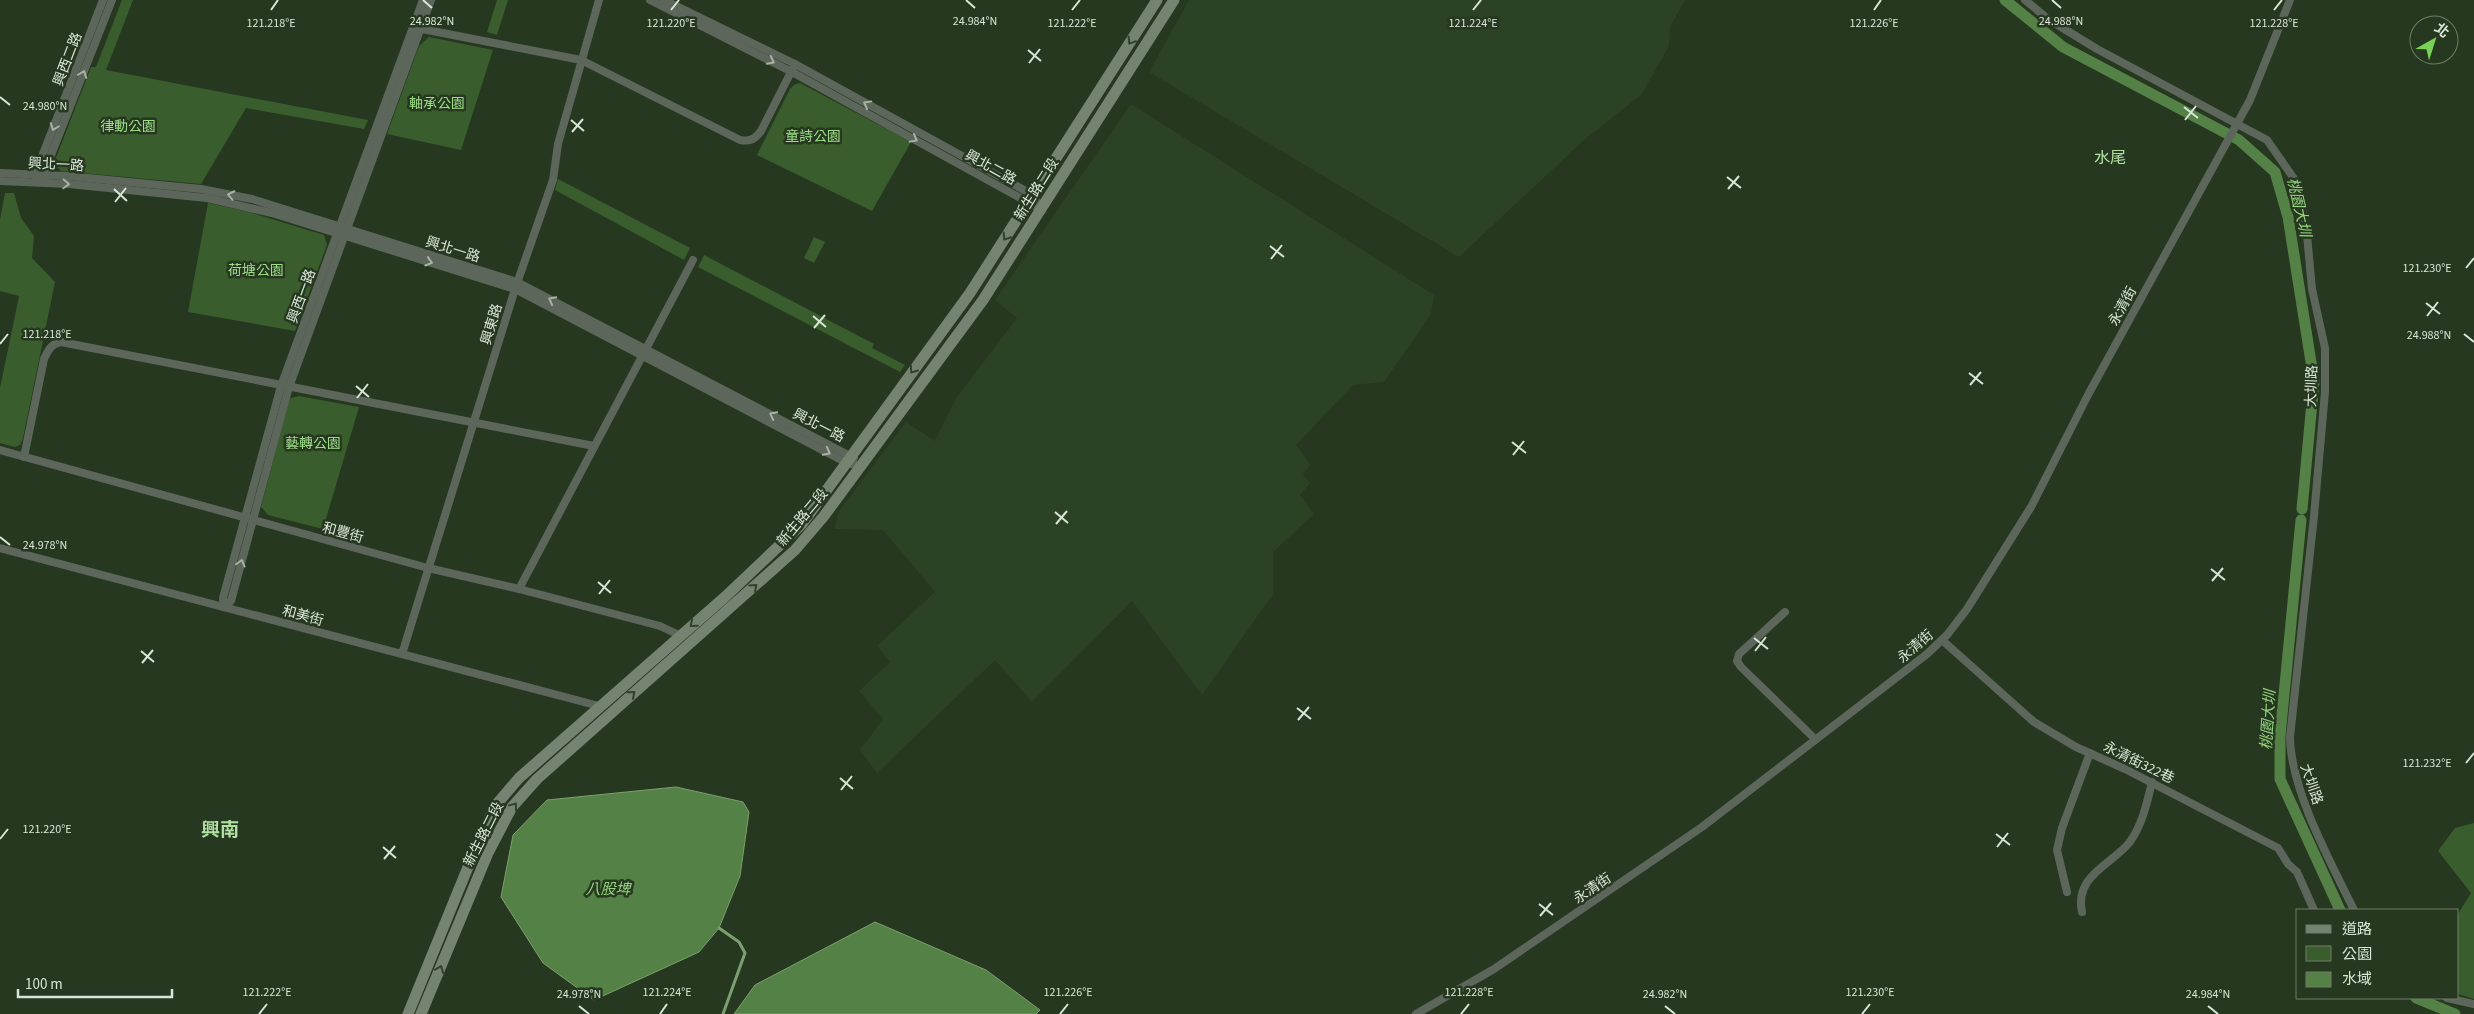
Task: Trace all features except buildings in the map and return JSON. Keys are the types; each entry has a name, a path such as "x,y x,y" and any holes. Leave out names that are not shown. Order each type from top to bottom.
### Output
{"main road":[{"name":"新生路二段","path":"408,1014 477,845 495,806 519,778 725,597 802,524 970,293 1157,0"},
{"name":"新生路二段","path":"421,1014 488,853 512,807 537,779 795,550 824,516 983,300 1174,0"}],"street":[{"name":"興西二路","path":"36,179 103,0"},
{"path":"44,175 112,0"},
{"path":"417,27 423,0"},
{"path":"417,27 431,0"},
{"name":"興東路","path":"402,654 516,285 553,180 558,144 599,0"},
{"name":"興北二路","path":"650,0 663,2 793,68 1031,198"},
{"name":"大圳路","path":"2024,0 2048,19 2097,49 2267,140 2297,183 2307,235 2312,290 2325,348 2325,392 2314,516 2290,737 2290,758 2297,786 2354,909"},
{"name":"永清街","path":"1416,1014 1494,969 1608,893 1702,827 1927,654 1942,640 1967,609 2031,506 2089,392 2250,100 2290,0"},
{"path":"417,27 582,60 747,142 756,138 761,131 793,68"},
{"name":"興西一路","path":"224,607 223,598 249,519 285,387 417,27"},
{"name":"興北一路","path":"0,173 36,179 44,175 201,189 252,199 342,231 516,285 850,459 860,466"},
{"path":"0,181 36,179 192,195 342,231"},
{"path":"1031,198 1042,210"},
{"path":"519,589 693,260"},
{"path":"24,457 44,358 54,344 61,342 594,446"},
{"name":"和豐街","path":"0,450 428,568 519,589 660,626 679,636"},
{"name":"和美街","path":"0,548 599,706"},
{"path":"1785,612 1739,654 1737,661 1815,739"},
{"name":"永清街322巷","path":"1942,640 2020,712 2042,727 2278,848 2288,864 2297,872 2314,909"},
{"path":"2067,892 2057,850 2062,828 2090,753"},
{"path":"2082,912 2080,903 2083,892 2100,867 2120,852 2132,839 2141,818 2152,782"},
{"path":"2452,999 2474,1004"}],"shaded area":[{"path":"1189,0 1685,0 1670,27 1669,46 1641,95 1584,140 1459,257 1149,72"},
{"path":"1131,104 1434,295 1431,314 1384,382 1353,385 1296,445 1310,465 1303,474 1310,483 1300,495 1314,514 1273,552 1273,594 1202,695 1132,601 1032,702 995,660 877,773 860,750 883,719 859,691 890,662 877,646 935,592 883,530 834,529 839,511 906,422 935,441 957,397 1017,318 995,300"}],"green space":[{"name":"律動公園","path":"122,0 133,0 106,70 368,120 364,129 246,108 201,184 61,171 54,163 91,67 96,67"},
{"path":"497,0 508,0 497,35 487,32"},
{"name":"軸承公園","path":"429,37 493,50 461,150 387,134 419,46"},
{"name":"童詩公園","path":"800,83 911,142 872,211 757,155 790,89"},
{"path":"558,179 690,248 684,260 555,190"},
{"path":"5,193 14,193 21,218 34,236 32,258 55,282 23,438 20,445 15,447 0,443 0,388 19,296 0,291 0,220"},
{"name":"荷塘公園","path":"208,203 249,212 324,235 327,245 295,331 188,312"},
{"path":"814,237 825,242 814,263 804,258"},
{"path":"704,255 874,344 872,348 905,365 900,372 698,267"},
{"name":"藝轉公園","path":"299,396 359,407 323,529 268,515 261,507 289,401 291,398"},
{"path":"2474,823 2474,999 2459,994 2459,912 2471,893 2438,851 2455,828"}],"water":[{"name":"八股埤","path":"676,787 743,802 749,812 740,876 719,928 699,952 594,1000 543,963 501,897 513,835 547,800"},
{"path":"875,922 986,970 1040,1010 1036,1014 734,1014 755,985"}],"waterway":[{"name":"桃園大圳","path":"2005,0 2063,47 2239,140 2275,172 2288,217 2314,381 2302,509"},
{"name":"桃園大圳","path":"2301,520 2280,736 2280,779 2340,909"},
{"path":"719,928 739,942 745,953 723,1014"},
{"name":"桃園大圳","path":"2418,999 2455,1014"}],"district":[{"name":"水尾","path":"2110,157"},
{"name":"興南","path":"220,829"}]}
